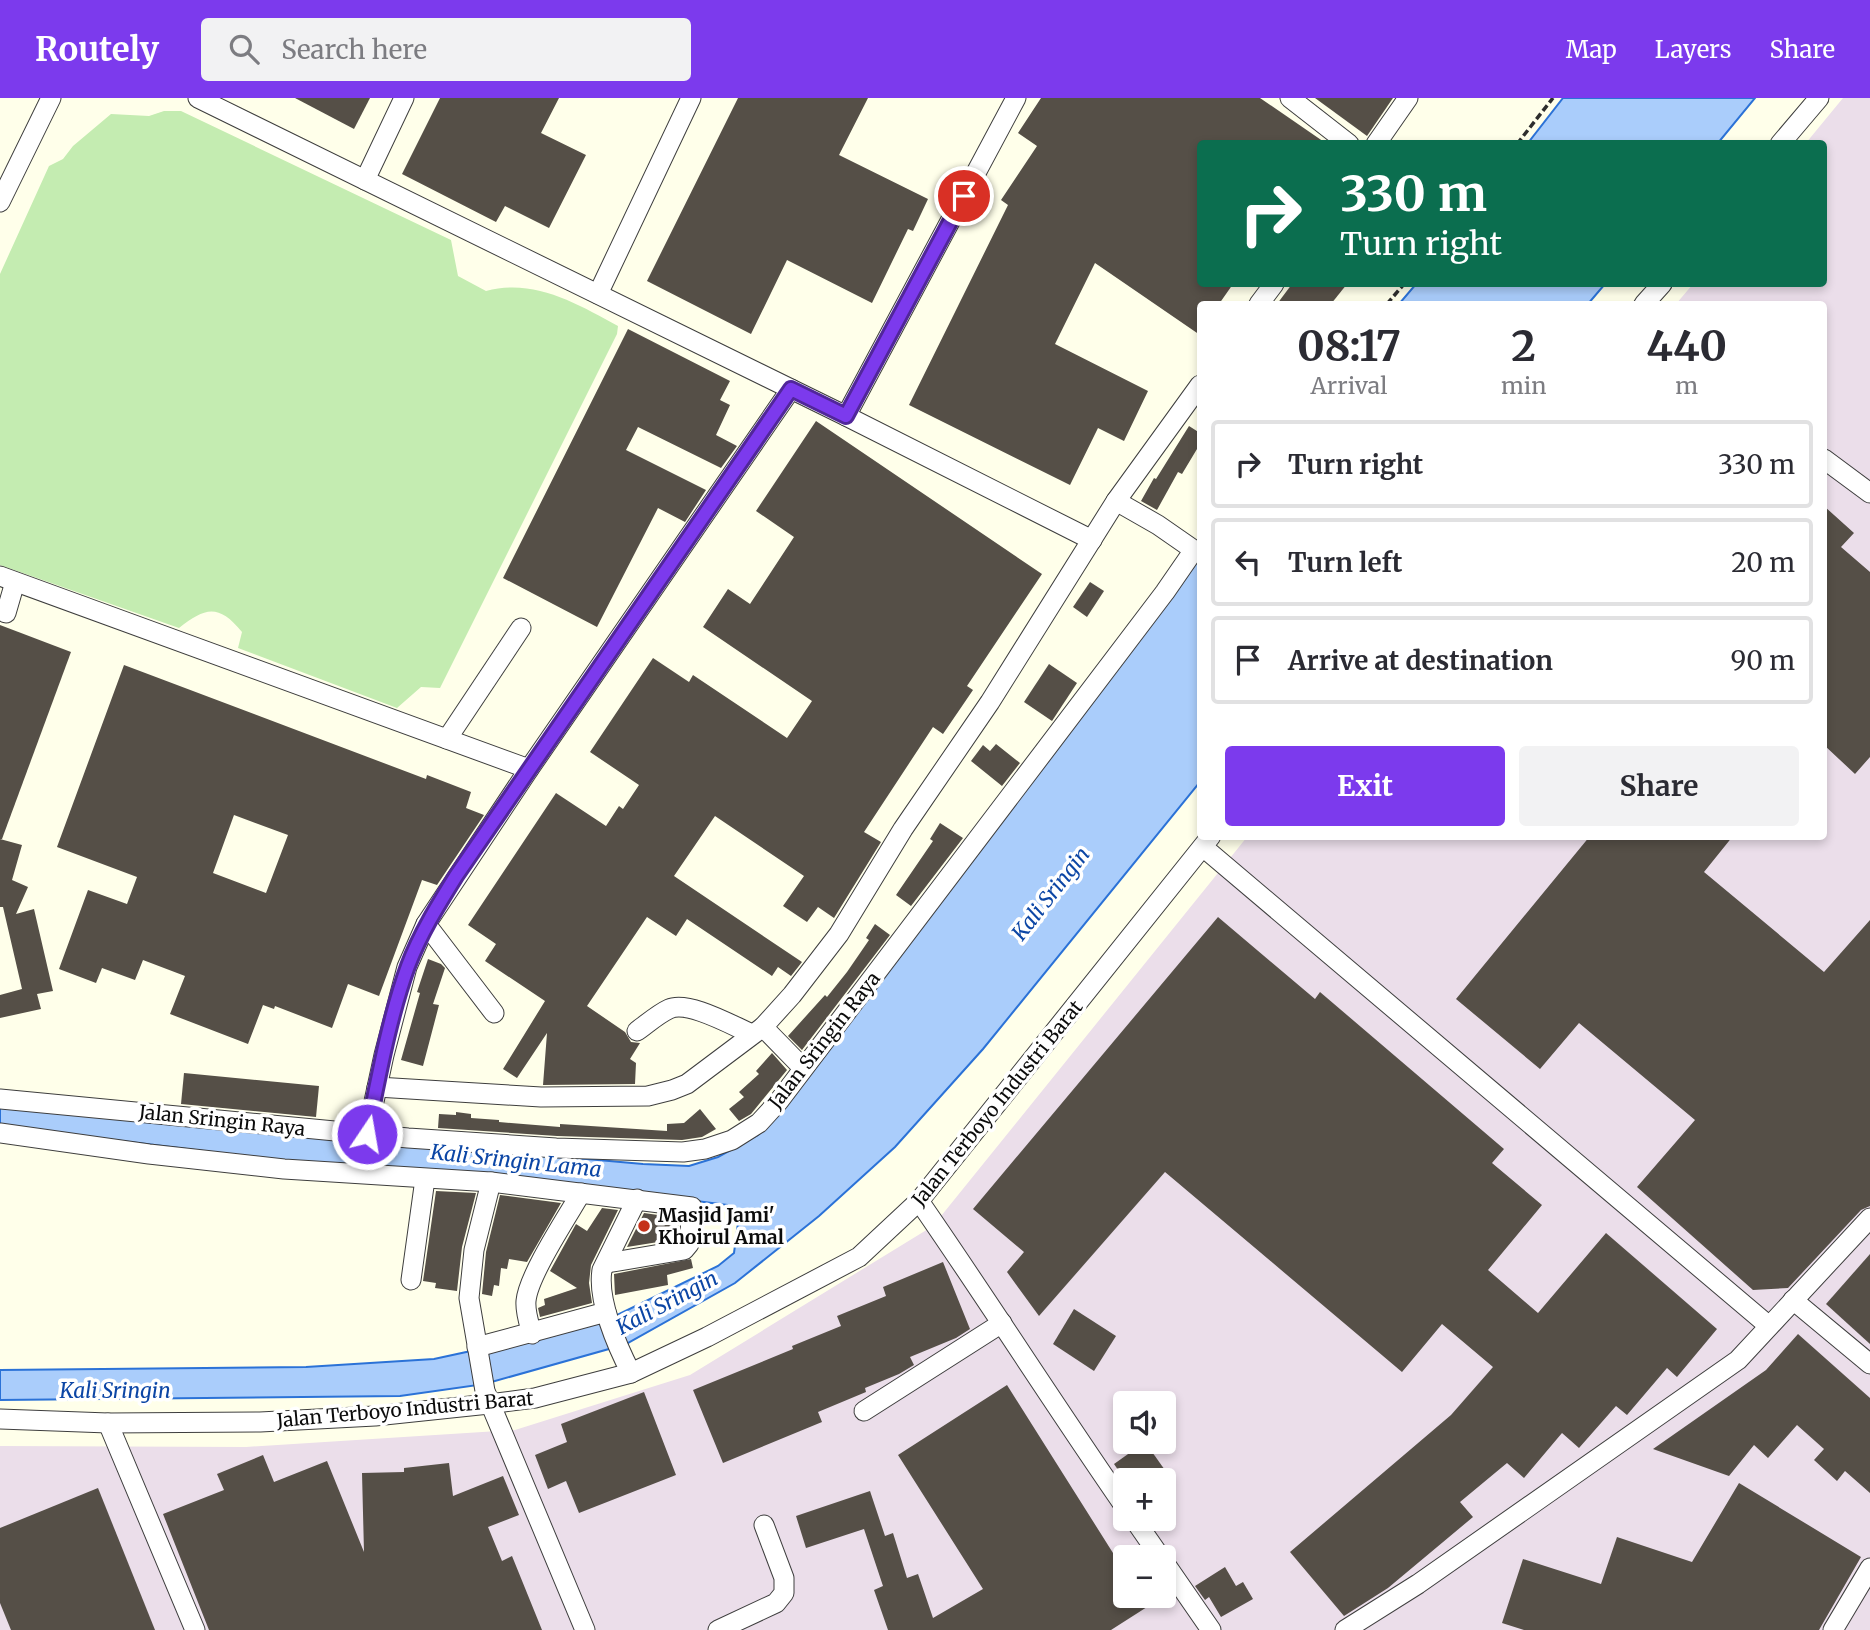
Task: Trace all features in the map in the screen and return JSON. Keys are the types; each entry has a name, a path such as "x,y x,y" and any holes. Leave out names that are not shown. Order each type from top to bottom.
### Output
{"street":[{"path":"0,202 51,98"},
{"path":"198,98 846,416 1092,540"},
{"path":"365,180 404,98"},
{"path":"598,294 691,98"},
{"path":"846,416 1016,98"},
{"path":"1290,98 1344,140"},
{"path":"1379,140 1408,98"},
{"path":"1783,140 1819,98"},
{"path":"1647,301 1659,287"},
{"path":"367,1134 407,967 426,924 529,769 791,389"},
{"path":"377,1087 541,1097 648,1096 687,1084 757,1031 792,995 839,934 904,829 990,702 1116,501 1197,389"},
{"path":"1827,461 1870,493"},
{"name":"Jalan Sringin Raya","path":"0,1099 367,1134 556,1148 695,1152 732,1140 759,1123 779,1101 1165,592 1194,550 1116,501"},
{"path":"6,613 8,579 529,769"},
{"path":"447,739 520,628"},
{"path":"1207,842 1769,1326"},
{"name":"Jalan Terboyo Industri Barat","path":"0,1419 108,1423 260,1422 375,1416 487,1398 536,1398 628,1368 707,1337 859,1257 919,1201 1207,842"},
{"path":"426,924 494,1013"},
{"path":"637,1031 670,1008 692,1009 757,1031 803,1068"},
{"path":"0,1133 284,1169 491,1182 692,1207 687,1248 684,1250 607,1263"},
{"path":"411,1280 425,1179"},
{"path":"491,1182 474,1250 469,1298 487,1398 585,1630"},
{"path":"532,1334 526,1308 528,1291 581,1193"},
{"path":"628,1368 606,1313 601,1278 637,1199"},
{"path":"919,1201 1113,1489"},
{"path":"1345,1630 1418,1584 1738,1360 1870,1218"},
{"path":"1793,1300 1870,1364"},
{"path":"477,1350 606,1313"},
{"path":"864,1412 1002,1323"},
{"path":"108,1423 195,1630"},
{"path":"718,1630 776,1602 785,1593 784,1578 764,1525"},
{"path":"1833,1630 1870,1568"},
{"path":"1176,1579 1211,1630"}],"path":[{"path":"1520,140 1553,98"},
{"path":"1390,301 1401,287"}],"shaded area":[{"path":"1843,98 1870,98 1870,1630 0,1630 0,1446 246,1447 515,1430 690,1375 933,1226 1245,840 1827,840 1827,301 1679,301 1690,287 1827,287 1827,140 1808,140"}],"green space":[{"path":"164,111 181,111 451,240 458,276 486,291 504,288 538,290 570,301 618,326 617,334 440,688 421,687 397,708 238,648 242,632 226,616 218,613 196,616 179,628 0,565 0,274 49,166 63,159 73,146 111,114 149,116"}],"water":[{"path":"1563,98 1755,98 1720,140 1530,140"},
{"path":"1413,287 1602,287 1591,301 1402,301"},
{"path":"1197,561 1197,786 983,1049 895,1147 819,1216 735,1283 626,1344 613,1317 718,1266 734,1253 738,1223 727,1205 463,1171 402,1172 342,1168 0,1126 0,1107 689,1166 718,1157 758,1135"},
{"path":"605,1319 616,1347 488,1383 482,1349"},
{"name":"Kali Sringin","path":"471,1351 478,1385 400,1396 0,1400 0,1370 306,1367 434,1359"}],"building":[{"path":"295,98 370,98 354,129"},
{"path":"440,98 559,98 541,133 586,155 549,228 505,206 496,222 402,174"},
{"path":"738,98 868,98 839,155 928,199 913,231 908,229 872,303 787,260 751,334 647,281"},
{"path":"1041,98 1260,98 1321,140 1197,140 1197,287 1231,287 1221,301 1197,301 1197,333 1095,263 1055,344 1148,391 1124,441 1098,428 1070,485 909,405 1008,205 1001,200 1037,146 1018,133"},
{"path":"1315,98 1393,98 1367,136"},
{"path":"1290,287 1345,287 1333,301 1279,301"},
{"path":"628,329 730,381 720,400 730,405 716,435 737,446 721,468 638,427 626,450 706,490 685,522 658,508 597,627 503,578"},
{"path":"816,421 1042,574 967,686 973,690 943,734 933,727 864,832 881,842 834,918 818,907 807,922 783,906 804,876 715,816 674,876 802,962 791,976 778,967 772,976 687,919 676,936 647,917 587,1006 625,1032 631,1042 640,1043 630,1059 636,1063 635,1084 543,1085 547,1033 517,1078 503,1069 545,1001 485,961 496,944 468,925 556,793 606,826 619,806 623,809 639,785 590,752 653,658 689,682 693,675 787,738 812,701 703,627 728,589 750,604 794,537 756,511"},
{"path":"1189,426 1197,431 1197,449 1182,474 1178,472 1157,510 1141,501 1154,478 1156,479"},
{"path":"1827,509 1854,533 1841,547 1870,572 1870,757 1855,774 1827,748"},
{"path":"1090,582 1104,591 1087,617 1073,607"},
{"path":"0,625 71,652 2,839 0,839"},
{"path":"1049,664 1077,683 1052,721 1024,702"},
{"path":"124,665 426,779 427,775 471,792 466,808 484,815 437,885 422,880 379,996 348,984 332,1028 275,1006 274,1009 263,1005 248,1044 170,1014 185,976 143,960 135,980 102,968 96,983 59,969 88,890 127,904 137,877 57,847","holes":["234,815 288,835 266,893 213,873"]},
{"path":"996,744 1020,763 1002,786 971,761 983,745 990,751"},
{"path":"940,823 963,838 911,906 896,895 933,841 930,839"},
{"path":"0,839 22,845 12,880 28,887 16,914 34,909 53,991 37,994 41,1009 0,1018 0,995 22,989 3,907 0,907"},
{"path":"1587,840 1730,840 1704,872 1824,972 1870,920 1870,1206 1861,1210 1788,1288 1753,1290 1637,1187 1695,1120 1579,1023 1540,1069 1456,999"},
{"path":"1218,917 1315,999 1320,992 1504,1149 1492,1163 1542,1205 1488,1270 1538,1313 1606,1233 1717,1329 1677,1377 1667,1368 1627,1415 1616,1406 1579,1448 1562,1433 1524,1478 1507,1463 1460,1502 1473,1517 1388,1588 1344,1616 1290,1552 1451,1415 1493,1367 1442,1324 1402,1372 1165,1172 1039,1316 1007,1272 1024,1252 973,1209"},
{"path":"875,924 890,935 802,1050 788,1036 825,995 827,997 847,972 869,940 866,938"},
{"path":"428,959 445,968 433,1004 439,1005 423,1066 401,1060 420,993 417,992"},
{"path":"772,1053 787,1070 751,1114 739,1121 729,1109 744,1097 739,1092 759,1074 756,1071"},
{"path":"184,1073 319,1086 316,1117 181,1104"},
{"path":"700,1109 716,1129 702,1137 682,1140 557,1136 438,1128 439,1114 456,1115 456,1112 471,1114 471,1118 499,1122 667,1131 667,1124 684,1123"},
{"path":"436,1191 476,1193 462,1247 457,1291 435,1288 436,1283 423,1281"},
{"path":"500,1195 561,1203 527,1262 509,1259 507,1269 501,1268 499,1286 494,1285 492,1296 482,1294 486,1252"},
{"path":"602,1208 618,1210 591,1265 589,1283 592,1303 540,1317 538,1308 545,1305 544,1299 577,1288 550,1271 576,1224 587,1231"},
{"path":"644,1213 679,1218 677,1239 627,1247"},
{"path":"1870,1254 1870,1344 1826,1304"},
{"path":"691,1259 693,1268 667,1275 668,1285 615,1295 614,1274"},
{"path":"943,1262 970,1329 956,1338 910,1357 914,1365 899,1374 865,1388 866,1392 818,1412 822,1422 723,1463 693,1390 841,1326 837,1316 886,1296 883,1287"},
{"path":"1074,1309 1116,1336 1094,1371 1053,1344"},
{"path":"1798,1334 1870,1398 1870,1493 1845,1471 1837,1481 1814,1460 1824,1449 1797,1425 1768,1458 1754,1445 1729,1476 1653,1449 1766,1370"},
{"path":"1007,1385 1113,1553 1113,1608 1145,1608 1111,1630 888,1630 874,1590 883,1586 864,1529 806,1548 796,1516 870,1491 885,1536 893,1533 907,1578 918,1574 933,1618 983,1589 898,1455"},
{"path":"644,1392 676,1475 579,1513 566,1481 548,1489 535,1455 567,1442 561,1424"},
{"path":"1128,1454 1154,1454 1163,1468 1117,1468 1114,1464"},
{"path":"263,1455 274,1482 327,1461 364,1552 362,1473 404,1472 404,1468 449,1463 453,1496 503,1476 519,1515 488,1527 502,1561 512,1556 542,1630 209,1630 163,1514 224,1490 217,1474"},
{"path":"1739,1483 1861,1557 1819,1630 1524,1630 1502,1623 1523,1559 1601,1584 1617,1537 1692,1562"},
{"path":"98,1488 155,1630 11,1630 0,1603 0,1528"},
{"path":"1225,1567 1236,1586 1243,1582 1253,1599 1221,1617 1209,1597 1205,1600 1195,1586"}],"place":[{"name":"Masjid Jami' Khoirul Amal","path":"644,1226"}],"route":[{"path":"367,1134 407,967 426,924 456,876 791,389 846,416 964,196"}],"water label":[{"name":"Kali Sringin Lama","path":"516,1161"}]}
